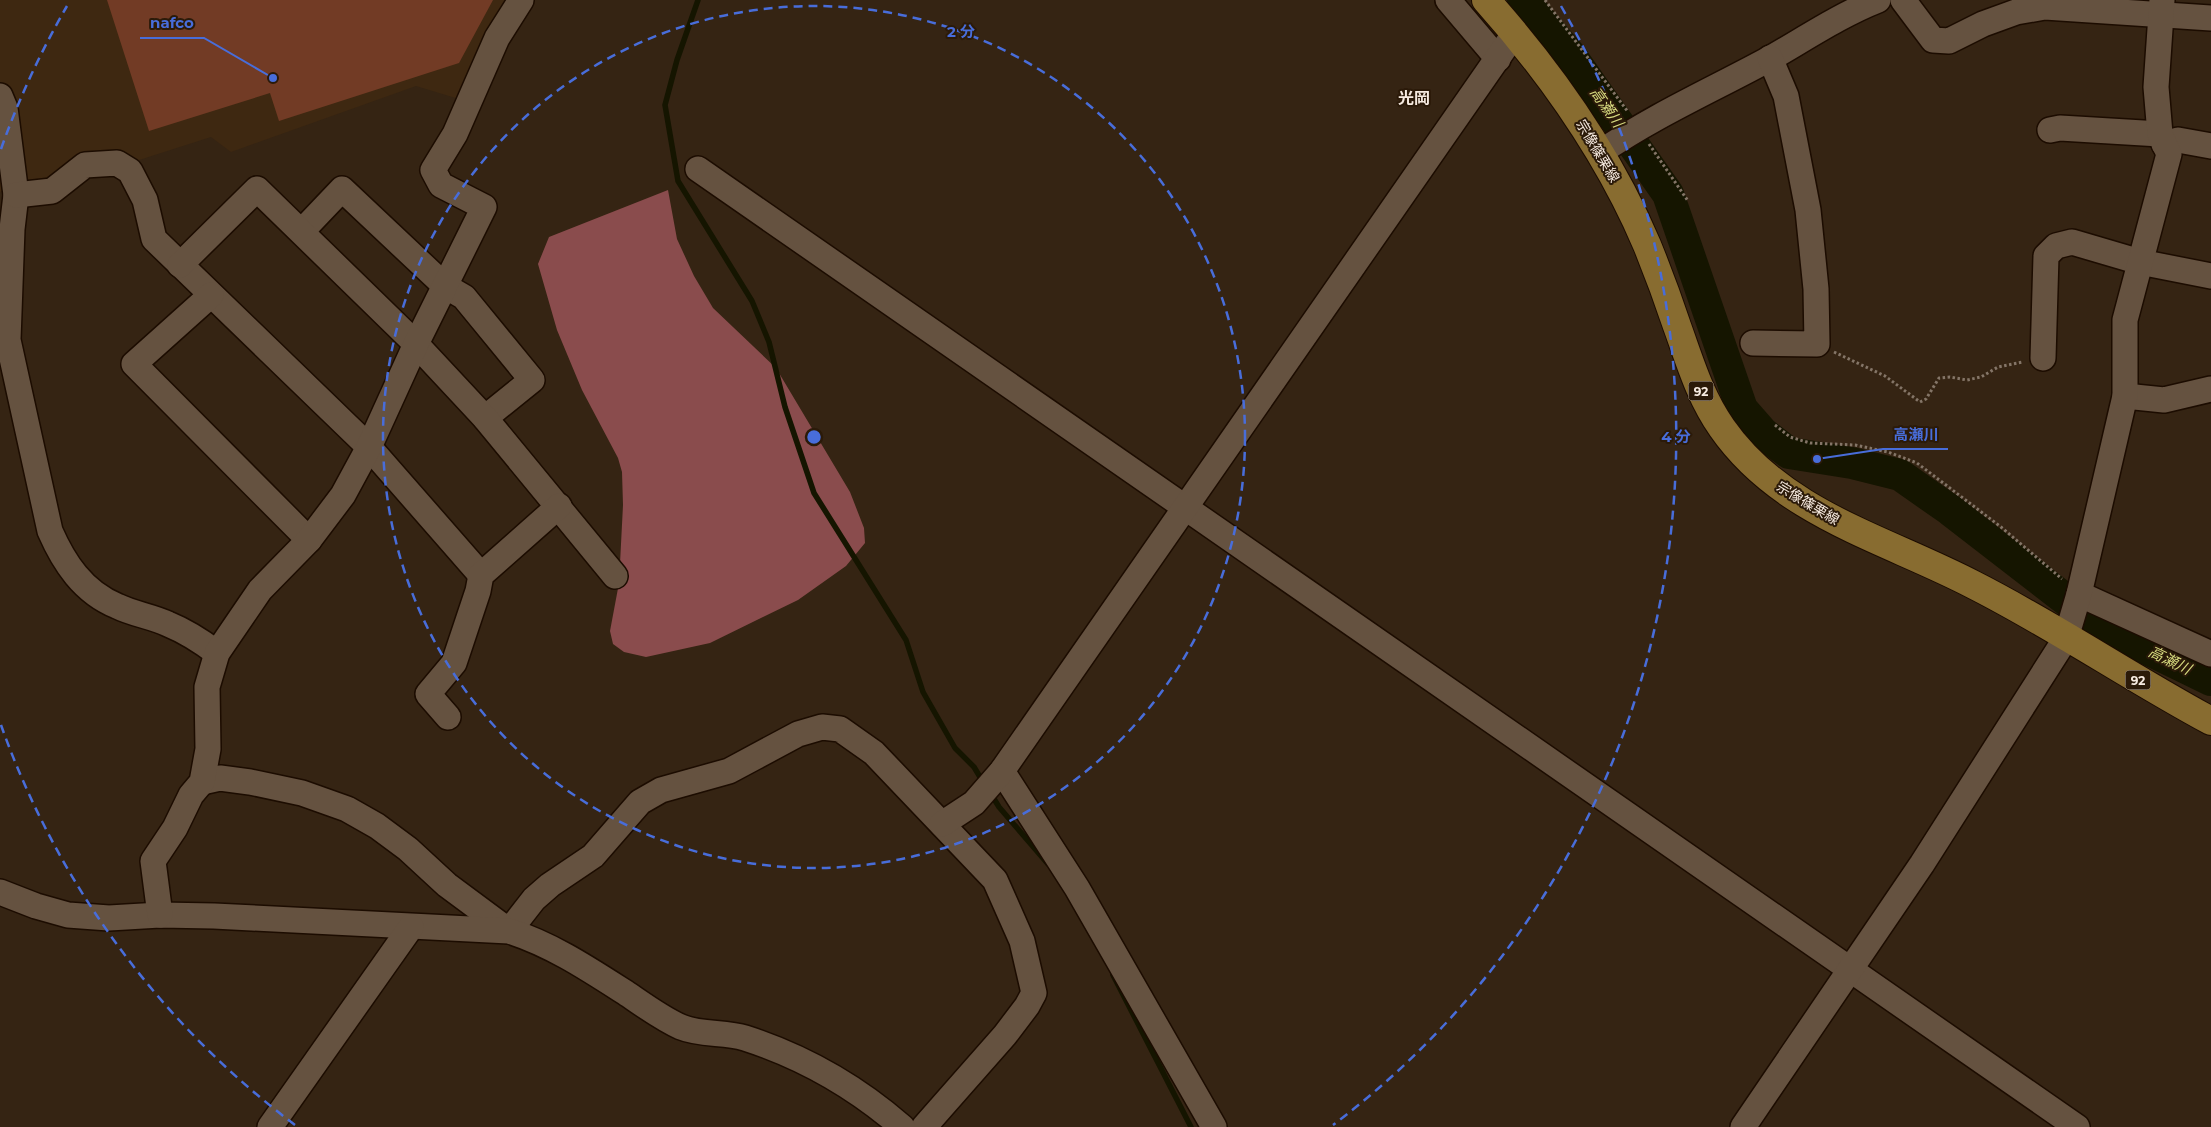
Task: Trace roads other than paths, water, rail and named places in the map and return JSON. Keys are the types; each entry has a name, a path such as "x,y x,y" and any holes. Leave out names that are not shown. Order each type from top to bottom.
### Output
{"main road":[{"name":"宗像篠栗線","path":"1486,0 1561,91 1601,152 1626,199 1647,246 1677,325 1691,369 1705,400 1722,429 1754,467 1782,490 1820,514 1974,585 2073,614 2211,721"}],"street":[{"path":"160,915 153,861 175,828 191,795 202,782 208,749 207,687 217,653 260,590 310,540 343,496 369,447 416,344 484,207 441,185 433,170 455,134 497,38 521,0"},
{"path":"1448,0 1498,59"},
{"path":"1903,0 1934,40 1941,41 1949,41 1983,24 2016,12 2045,7 2162,7 2211,18"},
{"path":"1601,152 1639,126 1770,58 1862,3"},
{"path":"1743,1127 1922,864 2073,614 2125,396 2125,320 2169,154 2162,139 2156,87 2162,7"},
{"path":"942,824 974,803 1002,771 1515,33"},
{"path":"1754,343 1817,344 1816,289 1808,210 1786,96 1770,58"},
{"path":"0,96 5,108 16,194 4,339 50,531 60,555 73,574 95,594 116,606 166,623 199,639 217,653"},
{"path":"2050,130 2060,128 2178,140 2211,146"},
{"path":"16,194 52,191 85,165 116,163 130,171 145,200 154,239 369,447 481,575"},
{"path":"698,169 1851,968 2077,1127"},
{"path":"180,265 257,189 416,344 485,418 615,576"},
{"path":"302,231 342,189 445,286 464,297 532,380 485,418"},
{"path":"2043,358 2046,256 2056,246 2072,242 2140,262 2211,276"},
{"path":"211,295 134,364 310,540"},
{"path":"2125,396 2164,400 2211,389"},
{"path":"448,717 428,694 454,663 478,591 481,575 559,506"},
{"path":"2073,614 2211,654"},
{"path":"509,931 534,898 593,856 640,802 661,790 729,771 798,734 822,727 840,729 874,752 995,880 1022,941 1034,992 1028,1006 1005,1035 924,1127"},
{"path":"1002,771 1077,888 1214,1127"},
{"path":"202,782 220,778 250,782 302,793 348,809 377,826 408,849 447,885 509,931"},
{"path":"0,892 36,906 68,915 109,918 160,915 509,931 532,938 571,958 682,1027 742,1038 792,1055 840,1079 902,1127"},
{"path":"270,1127 411,927"}],"waterway":[{"path":"698,0 677,60 665,105 678,181 752,301 769,342 785,407 814,493 906,640 923,692 955,748 974,767 983,782"},
{"name":"高瀬川","path":"1523,0 1571,56 1668,194 1742,409 1763,433 1789,453 1852,463 1900,475 1950,510 2100,626 2211,680"},
{"path":"991,794 999,807 1048,864"},
{"path":"1113,975 1191,1127"}],"place":[{"name":"nafco","path":"273,78"},
{"name":"高瀬川","path":"1817,459"}],"district":[{"name":"光岡","path":"1414,98"}]}
